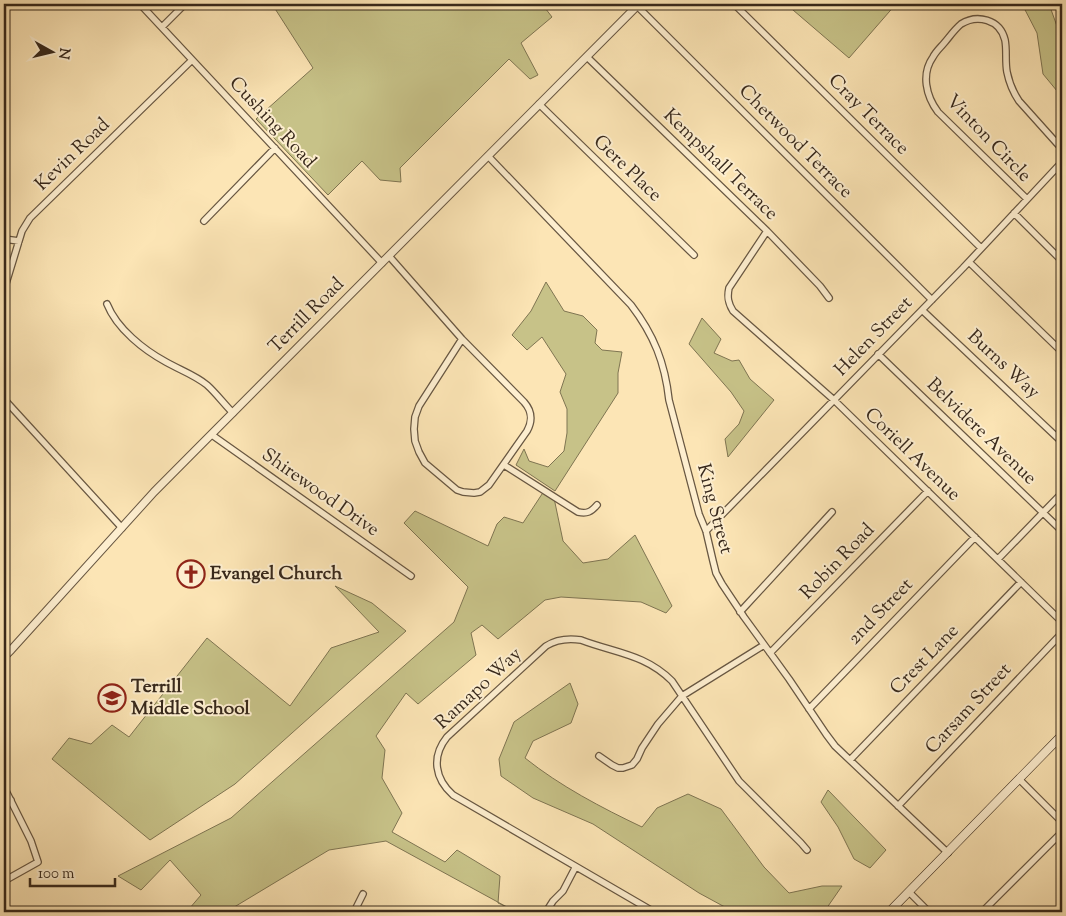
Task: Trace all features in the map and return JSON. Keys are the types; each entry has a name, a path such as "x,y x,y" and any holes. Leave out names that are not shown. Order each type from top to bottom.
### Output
{"main road":[{"path":"889,912 1062,735"}],"street":[{"name":"Cushing Road","path":"140,4 382,263"},
{"path":"162,27 185,4"},
{"name":"Cray Terrace","path":"734,4 982,248"},
{"name":"Terrill Road","path":"4,657 154,492 638,5"},
{"name":"Chetwood Terrace","path":"638,5 932,300"},
{"name":"Vinton Circle","path":"1027,200 938,112 929,98 926,79 927,69 931,60 961,24 977,18 989,21 998,27 1006,43 1007,73 1015,94 1019,101 1062,148"},
{"name":"Kempshall Terrace","path":"587,57 767,232 820,286 829,298"},
{"name":"Kevin Road","path":"4,290 22,231 30,218 192,60"},
{"name":"Gere Place","path":"540,104 694,255"},
{"path":"204,221 275,148"},
{"name":"King Street","path":"488,156 631,305 650,334 663,366 669,400 699,514 706,530 716,573 740,612 835,746 948,853"},
{"name":"Helen Street","path":"706,530 1061,167"},
{"path":"1014,213 1062,260"},
{"name":"Coriell Avenue","path":"767,232 729,288 728,302 736,314 834,400 1062,622"},
{"path":"4,239 19,241"},
{"path":"389,256 462,339 530,409 532,418 530,427 489,486 474,493 463,492 452,486 424,463 416,447 414,429 415,417 419,406 462,339"},
{"path":"969,262 1062,352"},
{"path":"107,304 111,313 134,340 150,353 206,385 233,413"},
{"name":"Burns Way","path":"922,310 1062,442"},
{"name":"Belvidere Avenue","path":"878,354 1062,531"},
{"path":"4,399 122,528"},
{"name":"Shirewood Drive","path":"212,434 411,576"},
{"path":"504,465 578,512 587,513 597,505"},
{"name":"Robin Road","path":"770,653 928,491"},
{"path":"998,559 1062,493"},
{"path":"740,612 832,512"},
{"name":"2nd Street","path":"809,709 975,537"},
{"name":"Crest Lane","path":"850,760 1021,582"},
{"name":"Carsam Street","path":"898,806 1062,633"},
{"name":"Ramapo Way","path":"654,912 453,796 438,776 438,752 444,741 546,646 561,640 581,640 634,657 657,667 672,681 739,781 806,850"},
{"path":"599,756 612,766 618,768 632,765 658,724 682,696 764,645"},
{"path":"1019,779 1062,822"},
{"path":"4,787 31,841 38,862 4,881"},
{"path":"4,803 11,800"},
{"path":"982,912 1062,832"},
{"path":"546,912 563,891 575,868"},
{"path":"909,892 929,912"},
{"path":"354,912 363,894"}],"shaded area":[{"path":"272,4 542,4 552,17 521,43 538,75 530,79 509,59 400,168 401,182 380,180 362,161 328,195 256,119 313,68"},
{"path":"786,4 896,4 849,58"},
{"path":"1022,4 1049,4 1062,40 1062,97 1043,74 1037,33"},
{"path":"546,282 564,311 583,316 597,330 595,343 602,350 622,352 618,373 618,393 555,491 516,465 524,449 529,461 548,467 564,451 567,433 567,409 560,392 566,374 542,337 527,350 512,335 531,311"},
{"path":"702,318 721,339 714,353 732,361 739,360 750,379 774,400 728,457 725,439 739,424 744,411 731,392 689,344"},
{"path":"544,491 554,498 563,541 583,563 608,559 635,535 672,606 666,613 641,602 561,597 545,600 498,639 482,625 471,633 476,655 418,704 406,693 376,736 385,750 382,778 402,813 392,832 445,862 457,850 500,876 498,902 386,841 329,850 226,912 174,912 189,909 201,895 170,860 141,890 118,876 231,818 454,622 468,587 404,523 415,511 488,546 497,524 504,517 523,523"},
{"path":"335,586 372,603 406,631 235,784 150,840 52,759 69,738 91,744 112,725 129,737 207,638 290,706 331,648 379,632"},
{"path":"570,683 578,704 571,723 533,741 525,758 552,778 582,796 642,827 657,808 688,794 721,809 764,867 789,893 822,886 842,886 824,912 734,912 699,893 593,824 533,798 501,776 499,759 514,722"},
{"path":"828,790 886,850 870,868 854,859 838,827 821,802"}],"place":[{"name":"Evangel Church","path":"191,574"},
{"name":"Terrill Middle School","path":"112,698"}]}
